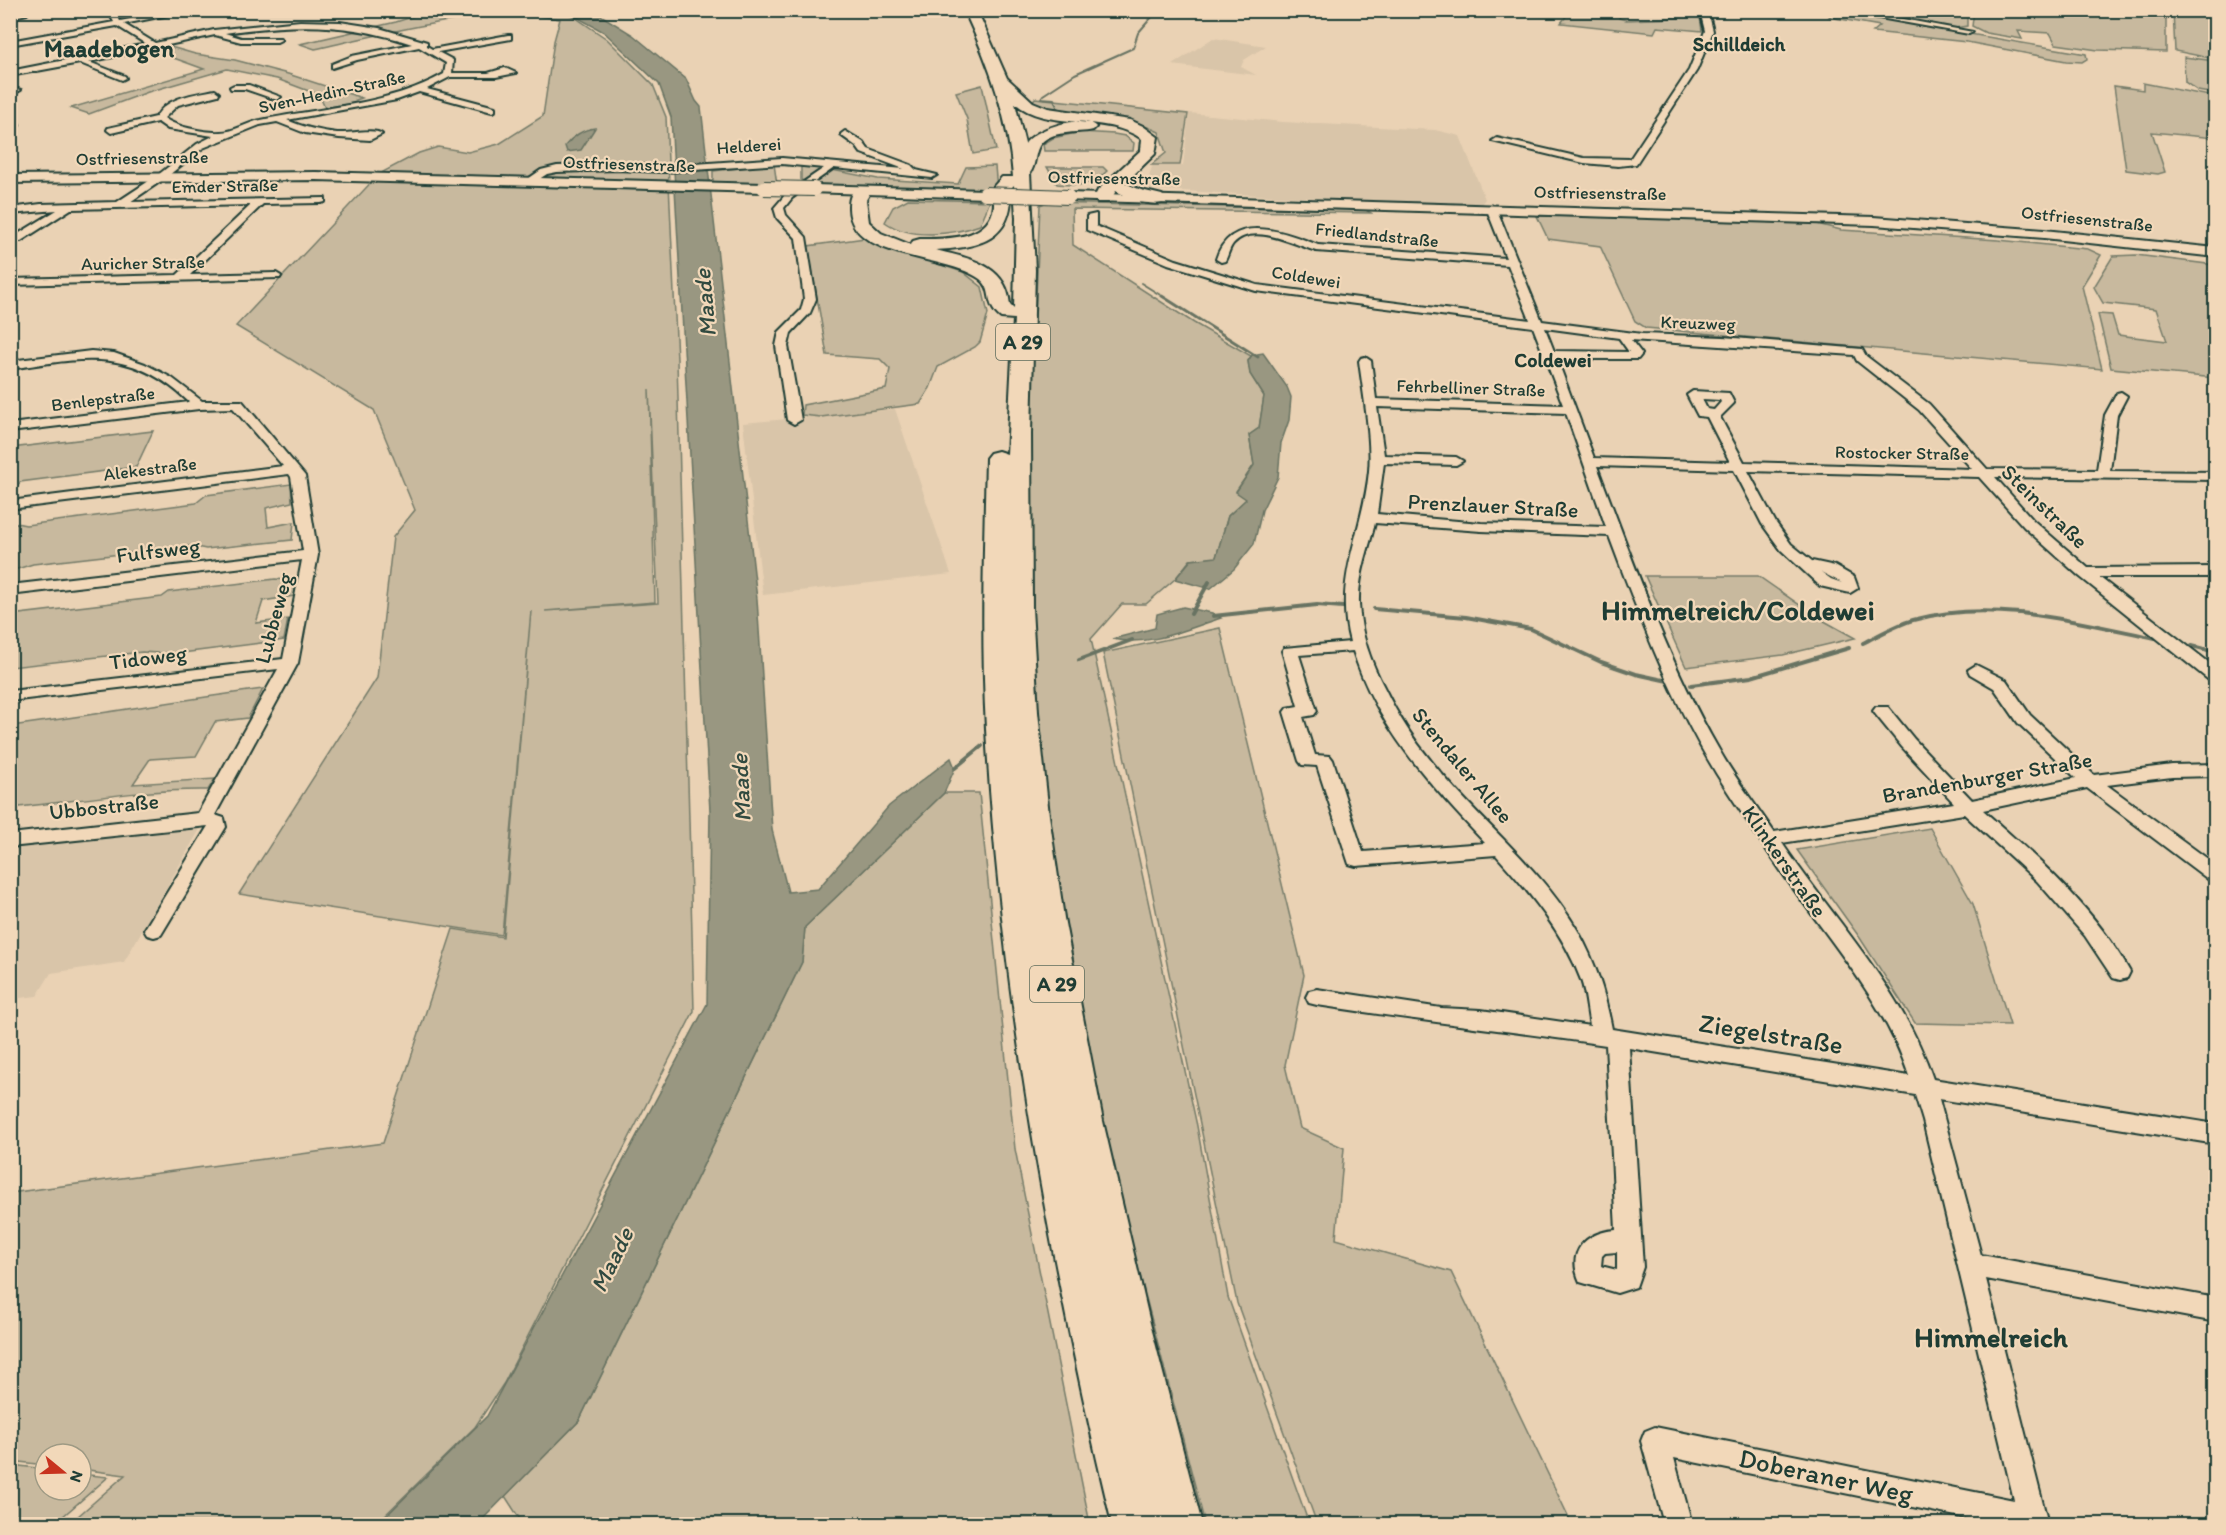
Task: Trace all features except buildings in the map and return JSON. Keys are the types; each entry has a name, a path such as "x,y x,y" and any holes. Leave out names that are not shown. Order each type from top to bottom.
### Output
{"highway":[{"name":"A 29","path":"958,10 972,35 993,94 1016,176 996,513 995,614 999,711 1009,830 1027,981 1056,1149 1137,1524"},
{"name":"A 29","path":"970,10 985,37 1003,81 1027,252 1019,433 1017,611 1023,712 1034,827 1056,981 1087,1144 1125,1321 1177,1524"},
{"path":"1003,81 1010,86 1016,98 1035,108 1128,125 1150,137 1149,152 1115,190"},
{"path":"882,240 934,245 961,242 981,235 998,222 1002,212 1002,188 1028,166 1030,148 1035,140 1043,135 1062,129 1113,128 1127,130 1150,140"},
{"path":"838,190 864,197 857,216 863,228 882,240 894,246 956,261 977,270 992,281 998,289 1000,307 1008,314"},
{"path":"1115,190 1156,199"}],"main road":[{"name":"Ostfriesenstraße","path":"10,179 316,176 838,190"},
{"name":"Ostfriesenstraße","path":"864,197 985,194 1068,197 1115,190"},
{"name":"Ostfriesenstraße","path":"1156,199 1874,221 2044,234 2216,253"}],"street":[{"path":"110,10 117,23 131,34 154,45"},
{"path":"10,44 191,10"},
{"path":"1497,141 1597,162 1619,165 1632,162 1693,70 1708,31 1705,15 1710,10"},
{"path":"1838,10 1970,32"},
{"name":"Sven-Hedin-Straße","path":"10,74 212,32 303,18 369,24 435,50"},
{"path":"212,32 241,40 283,39"},
{"path":"435,50 508,37"},
{"path":"335,66 356,58 424,44"},
{"path":"435,50 450,62 448,75 491,74"},
{"path":"81,61 122,78"},
{"name":"Sven-Hedin-Straße","path":"161,177 200,146 223,135 277,119 385,99 420,90 448,75"},
{"path":"159,119 162,112 175,105 215,93 218,88 246,87 277,97"},
{"path":"420,90 492,109"},
{"path":"111,130 159,119 171,127 223,135"},
{"path":"277,119 298,130 321,136 362,136"},
{"name":"Helderei","path":"845,134 860,144 864,151 908,166 911,170 907,172"},
{"name":"Helderei","path":"530,181 544,172 557,169 616,167 665,169 782,161 932,175"},
{"path":"794,420 782,346 785,332 806,310 810,299 801,237 781,216 780,208 789,196 829,169 829,166"},
{"name":"Emder Straße","path":"124,205 160,182 161,177"},
{"name":"Emder Straße","path":"10,211 69,206 321,200"},
{"path":"180,279 260,202"},
{"path":"17,239 69,206"},
{"name":"Klinkerstraße","path":"1492,210 1571,409 1588,462 1651,626 1709,748 1769,839 1874,984 1899,1028 1925,1088 2034,1521"},
{"name":"Coldewei","path":"1092,216 1091,228 1139,250 1206,274 1256,288 1370,305 1537,325"},
{"name":"Friedlandstraße","path":"1221,259 1222,246 1232,236 1252,232 1297,240 1316,248 1512,262"},
{"name":"Auricher Straße","path":"10,282 276,276"},
{"name":"Kreuzweg","path":"1537,325 1586,328 1624,335 1858,352"},
{"path":"1548,355 1634,356 1635,350 1627,343 1624,335"},
{"name":"Steinstraße","path":"1858,352 1861,358 1924,407 2029,524 2084,573 2216,677"},
{"path":"10,365 90,356 111,357 163,377 192,396 199,405"},
{"name":"Stendaler Allee","path":"1365,361 1377,459 1351,602 1360,646 1370,678 1384,707 1407,742 1468,814 1502,848 1543,895 1562,922 1584,963 1610,1037 1629,1240"},
{"path":"2103,475 2111,415 2121,396"},
{"name":"Fehrbelliner Straße","path":"1370,403 1571,409"},
{"name":"Lubbeweg","path":"199,405 237,404 294,469 298,476 311,555 290,663 204,819"},
{"name":"Benlepstraße","path":"10,428 199,405"},
{"path":"1711,413 1769,524 1786,547 1807,564"},
{"path":"1377,459 1456,461"},
{"name":"Rostocker Straße","path":"1588,462 1981,473 2216,476"},
{"name":"Alekestraße","path":"10,505 294,469"},
{"name":"Prenzlauer Straße","path":"1368,518 1481,527 1616,532"},
{"name":"Fulfsweg","path":"10,590 311,555"},
{"path":"2084,573 2216,572"},
{"name":"Stendaler Allee","path":"1360,646 1290,651 1308,711 1293,712 1300,736 1308,761 1324,760 1356,859 1502,848"},
{"name":"Tidoweg","path":"10,696 290,663"},
{"path":"1976,670 2000,684 2024,719 2090,781 2216,875"},
{"path":"1882,711 1908,743 1968,807 2044,876 2092,932 2120,972"},
{"name":"Brandenburger Straße","path":"1769,839 1968,807 2090,781 2172,771 2216,770"},
{"path":"154,930 217,827 217,822 204,819"},
{"name":"Ubbostraße","path":"10,841 204,819"},
{"name":"Ziegelstraße","path":"1317,997 1441,1016 1480,1018 1610,1037 2216,1134"},
{"path":"1971,1265 2216,1310"},
{"name":"Doberaner Weg","path":"1678,1524 1655,1441 2034,1521"}],"shaded area":[{"path":"560,10 607,39 653,85 666,117 677,360 694,1011 504,1383 475,1427 376,1524 69,1524 125,1475 93,1471 93,1442 33,1442 33,1464 11,1461 10,1193 383,1143 453,929 503,937 531,611 502,935 239,894 377,678 393,537 415,510 374,410 236,326 379,174 419,153 438,147 468,152 499,144 543,116 554,41 560,19 529,16 467,18 315,49 300,44 396,22 430,11","holes":["649,389 658,603 545,611 655,602"]},
{"path":"1570,11 1621,11 1619,18 1626,20 1700,17 1702,31 1657,27 1654,33 1561,23"},
{"path":"1837,11 2086,54 2087,59 2082,62 2066,61 1967,42 1873,32 1880,26 1829,17"},
{"path":"1846,11 1967,11 1967,26 1955,28"},
{"path":"1974,11 2141,11 2166,17 2166,52 2098,50 2056,44 2050,33 2018,31 2022,39 1986,33 1972,26"},
{"path":"2173,11 2215,11 2215,59 2175,51"},
{"path":"1213,38 1266,46 1244,60 1241,67 1256,75 1172,65"},
{"path":"164,45 288,74 362,98 356,100 359,102 325,108 321,99 314,93 277,79 227,69 148,92 89,114 71,108 204,69 146,48"},
{"path":"2184,57 2215,61 2215,94 2198,91 2185,82"},
{"path":"2143,83 2215,97 2215,138 2152,132 2165,172 2158,174 2126,170 2114,86 2143,90"},
{"path":"982,85 996,150 973,154 967,119 956,92"},
{"path":"1035,98 1188,114 1180,165 1151,165 1166,153 1159,132 1128,121 1048,107 1032,102"},
{"path":"1189,113 1283,122 1435,130 1460,136 1485,199 1482,203 1460,206 1146,189 1152,166 1183,166"},
{"path":"1081,132 1125,136 1134,143 1133,151 1044,151 1043,144 1053,138"},
{"path":"774,164 777,185 713,183 713,171"},
{"path":"801,164 878,179 958,184 966,167 995,166 997,190 819,185 801,180"},
{"path":"1047,167 1103,167 1107,171 1090,183 1065,185 1057,184"},
{"path":"908,199 990,201 980,225 931,234 906,231 885,222 893,207"},
{"path":"1045,203 1366,210 1371,213 1072,209 1073,245 1194,323 1251,356 1248,361 1250,374 1264,396 1259,428 1249,435 1254,465 1236,491 1247,499 1228,516 1216,558 1190,560 1175,579 1146,604 1122,604 1091,639 1197,1126 1228,1297 1309,1524 1205,1524 1099,1118 1048,817 1023,594 1040,205"},
{"path":"1537,216 1813,223 1841,230 1998,240 2088,249 2101,255 2082,286 2102,369 1646,328 1635,321 1600,246 1548,239"},
{"path":"865,238 881,246 963,272 982,287 988,314 980,342 938,367 930,388 920,404 821,417 802,415 803,405 886,389 890,369 880,359 827,355 808,246"},
{"path":"2136,255 2215,265 2215,378 2111,368 2098,314 2112,315 2118,335 2167,341 2156,309 2103,303 2094,287 2113,256"},
{"path":"895,409 951,574 763,595 743,423"},
{"path":"153,431 136,467 20,482 17,488 11,489 11,448"},
{"path":"291,484 292,502 266,508 268,527 294,522 292,540 206,549 191,546 33,564 11,571 11,522 26,525 196,503 206,495"},
{"path":"1645,576 1758,576 1817,617 1855,638 1783,655 1686,667"},
{"path":"275,579 298,581 294,596 263,601 256,623 288,619 284,640 174,654 142,652 11,667 11,615 162,597 169,592"},
{"path":"1220,628 1304,975 1285,1065 1300,1128 1344,1148 1336,1239 1451,1272 1572,1524 1317,1524 1237,1303 1103,653"},
{"path":"263,689 248,718 215,722 196,756 150,759 133,784 215,779 208,790 134,793 11,808 11,726"},
{"path":"944,793 979,793 1015,1149 1090,1524 523,1524 505,1496 579,1421 802,962 805,927"},
{"path":"1930,828 1973,904 2010,1025 1915,1023 1860,938 1797,850"},
{"path":"200,829 124,962 51,973 37,996 11,999 11,848"},
{"path":"11,1465 33,1468 33,1502 79,1502 54,1524 11,1524"},
{"path":"93,1475 108,1477 93,1490"}],"water":[{"name":"Maade","path":"566,11 594,11 633,35 686,79 701,107 757,599 772,830 788,892 818,889 889,806 951,758 955,768 944,793 805,927 802,962 579,1421 478,1524 378,1524 487,1416 707,1004 710,811 671,117 659,84 604,32"},
{"path":"595,128 581,150 567,152 565,146 571,140 582,132"},
{"path":"1263,353 1287,387 1291,397 1289,420 1281,443 1278,477 1262,510 1254,544 1234,569 1210,589 1175,579 1191,560 1216,557 1228,516 1246,499 1236,492 1254,465 1249,435 1259,428 1264,396 1250,374 1248,361 1252,355"},
{"path":"1183,607 1212,613 1221,618 1153,639 1126,641 1112,639 1155,628 1157,614"}],"waterway":[{"path":"1057,107 1054,99 1041,98 1043,95 1075,74 1133,48 1138,33 1158,10"},
{"path":"1141,283 1165,298"},
{"path":"1162,296 1258,357"},
{"path":"1191,614 1209,582"},
{"path":"1213,616 1317,605 1343,607"},
{"path":"1374,609 1466,617 1531,629 1601,662 1636,674 1668,681"},
{"path":"1863,643 1913,620 1973,611 2065,619 2155,638"},
{"path":"1079,660 1132,640"},
{"path":"2192,646 2216,652"},
{"path":"1691,685 1751,677 1849,648"},
{"path":"955,768 982,746"}],"district":[{"name":"Schilldeich","path":"1739,44"},
{"name":"Maadebogen","path":"109,49"},
{"name":"Coldewei","path":"1553,360"},
{"name":"Himmelreich/Coldewei","path":"1738,610"},
{"name":"Himmelreich","path":"1991,1337"}]}
